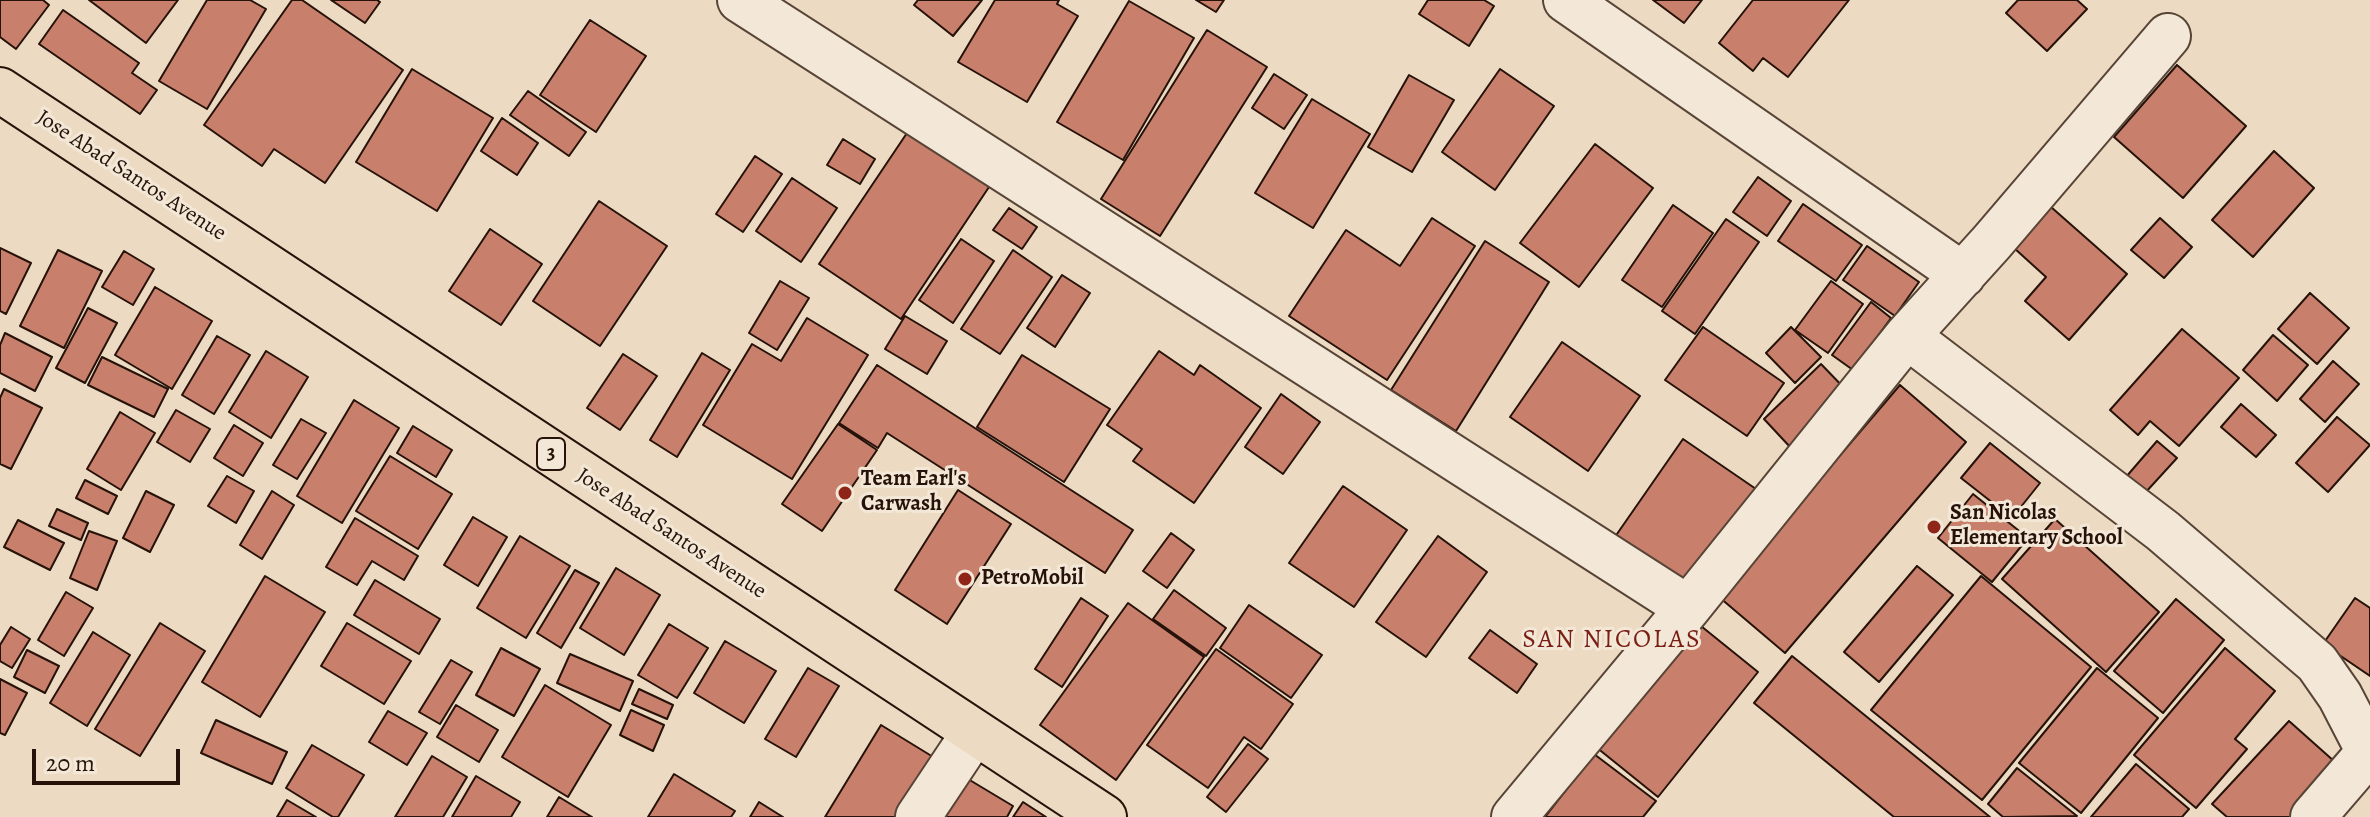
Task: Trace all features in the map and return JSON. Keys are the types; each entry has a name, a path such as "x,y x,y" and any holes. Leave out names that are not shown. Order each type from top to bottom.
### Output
{"highway":[{"name":"Jose Abad Santos Avenue","path":"0,90 1104,817"}],"street":[{"path":"740,0 1688,608"},
{"path":"1566,0 1963,275"},
{"path":"1514,817 1688,608 1907,336 2168,36"},
{"path":"1907,336 2163,531 2317,663 2340,696 2369,753 2313,817"},
{"path":"918,817 974,733"}],"building":[{"path":"0,0 43,0 49,5 16,49 0,37"},
{"path":"89,0 178,0 146,43"},
{"path":"207,0 250,0 266,9 207,109 159,81"},
{"path":"292,0 302,0 403,70 325,183 274,149 262,166 204,125"},
{"path":"331,0 377,0 380,2 365,23"},
{"path":"918,0 982,0 953,36 914,5"},
{"path":"995,0 1059,0 1057,4 1078,16 1027,102 958,62"},
{"path":"1196,0 1224,0 1216,12"},
{"path":"1428,0 1484,0 1494,6 1469,46 1419,14"},
{"path":"1653,0 1702,0 1684,23"},
{"path":"1753,0 1849,0 1788,77 1763,58 1753,71 1719,43"},
{"path":"2018,0 2077,0 2087,9 2047,51 2006,13"},
{"path":"1129,1 1194,38 1123,160 1057,122"},
{"path":"63,10 139,63 132,73 157,90 140,114 39,44"},
{"path":"590,20 646,56 596,132 540,95"},
{"path":"1207,30 1267,67 1160,236 1101,199"},
{"path":"2177,65 2246,126 2183,198 2114,137"},
{"path":"412,69 493,118 437,211 356,162"},
{"path":"1500,69 1554,106 1495,190 1442,152"},
{"path":"1274,74 1307,95 1284,129 1252,108"},
{"path":"1409,75 1454,100 1412,172 1368,147"},
{"path":"528,91 586,132 569,156 510,115"},
{"path":"1312,99 1370,134 1313,228 1255,193"},
{"path":"502,118 538,143 517,175 481,151"},
{"path":"909,130 991,184 901,319 819,264"},
{"path":"843,139 875,159 860,184 827,165"},
{"path":"1595,144 1653,188 1579,287 1520,243"},
{"path":"2274,151 2314,188 2253,257 2212,220"},
{"path":"755,156 782,174 743,232 716,214"},
{"path":"1758,177 1791,201 1767,236 1733,212"},
{"path":"792,178 837,208 801,262 756,231"},
{"path":"599,201 667,246 600,346 533,301"},
{"path":"1803,204 1862,245 1836,281 1778,241"},
{"path":"1673,205 1713,233 1662,307 1622,280"},
{"path":"2051,207 2127,274 2069,340 2025,301 2046,277 2014,248"},
{"path":"1009,208 1037,227 1022,249 993,230"},
{"path":"1432,218 1475,246 1387,380 1289,316 1346,230 1400,266"},
{"path":"2160,218 2192,247 2164,278 2131,250"},
{"path":"1726,219 1759,242 1695,334 1662,311"},
{"path":"490,229 542,264 501,325 449,291"},
{"path":"961,239 994,261 953,323 919,300"},
{"path":"1485,241 1549,282 1456,431 1391,390"},
{"path":"1867,246 1919,282 1895,316 1843,280"},
{"path":"0,248 31,263 6,314 0,311"},
{"path":"58,250 102,271 64,348 20,326"},
{"path":"1013,250 1052,277 1000,354 961,329"},
{"path":"124,251 154,269 133,305 102,287"},
{"path":"1062,275 1090,293 1055,347 1027,328"},
{"path":"780,281 809,298 777,350 749,333"},
{"path":"1831,281 1863,304 1828,353 1795,330"},
{"path":"155,287 212,321 172,389 115,355"},
{"path":"2310,293 2349,328 2317,364 2278,329"},
{"path":"1871,302 1891,318 1853,370 1832,355"},
{"path":"88,308 117,323 85,383 56,368"},
{"path":"905,316 947,341 927,374 885,349"},
{"path":"807,318 868,355 792,479 703,425 752,344 781,361"},
{"path":"1703,327 1784,383 1747,436 1665,380"},
{"path":"1791,327 1821,357 1795,383 1766,353"},
{"path":"2182,329 2239,378 2179,446 2150,421 2138,435 2110,410"},
{"path":"5,333 52,357 35,391 0,373 0,345"},
{"path":"2273,335 2308,365 2277,401 2243,370"},
{"path":"217,336 250,355 214,414 182,395"},
{"path":"1562,342 1640,396 1588,471 1510,417"},
{"path":"266,351 308,377 271,438 229,412"},
{"path":"1159,351 1194,375 1200,365 1261,408 1194,503 1133,461 1142,449 1107,425"},
{"path":"702,353 730,370 677,457 650,440"},
{"path":"623,354 657,376 620,430 587,408"},
{"path":"1022,355 1110,409 1064,482 977,427"},
{"path":"102,357 168,389 154,417 88,385"},
{"path":"2333,361 2359,384 2325,422 2300,399"},
{"path":"1821,364 1848,392 1791,448 1764,419"},
{"path":"877,365 1133,530 1105,573 887,433 878,448 839,423"},
{"path":"1900,385 1966,442 1785,653 1719,597"},
{"path":"4,389 42,408 11,469 0,464 0,398"},
{"path":"1281,394 1320,422 1283,474 1245,447"},
{"path":"354,400 399,428 342,523 297,496"},
{"path":"2241,404 2276,435 2256,457 2221,427"},
{"path":"176,410 210,429 190,462 157,442"},
{"path":"120,412 155,433 121,490 87,469"},
{"path":"2337,417 2370,445 2328,492 2296,463"},
{"path":"301,419 326,433 297,479 273,465"},
{"path":"838,424 877,450 822,531 782,504"},
{"path":"234,425 263,443 243,476 214,458"},
{"path":"413,426 452,450 436,477 397,453"},
{"path":"1683,439 1756,489 1683,594 1610,544"},
{"path":"2157,441 2177,458 2145,493 2126,477"},
{"path":"1990,443 2040,483 2012,518 1961,478"},
{"path":"390,456 452,494 418,549 356,511"},
{"path":"227,476 254,491 236,523 208,506"},
{"path":"85,480 117,496 108,514 76,498"},
{"path":"1343,486 1407,530 1354,607 1289,563"},
{"path":"958,490 1011,524 947,624 895,590"},
{"path":"146,491 174,505 150,552 123,538"},
{"path":"272,491 294,505 262,559 240,545"},
{"path":"1973,494 2028,538 1992,582 1938,538"},
{"path":"57,509 88,523 81,540 49,526"},
{"path":"473,517 507,537 478,586 444,565"},
{"path":"355,518 418,556 404,580 372,561 357,585 326,567"},
{"path":"2055,519 2159,612 2106,672 2002,579"},
{"path":"18,520 64,543 50,570 4,547"},
{"path":"89,531 117,541 97,590 70,578"},
{"path":"1171,533 1194,550 1167,588 1143,571"},
{"path":"520,536 570,566 526,638 477,608"},
{"path":"1438,536 1487,572 1426,657 1376,622"},
{"path":"1917,566 1953,595 1879,682 1844,652"},
{"path":"616,568 660,595 624,655 580,628"},
{"path":"575,570 599,583 561,648 537,633"},
{"path":"265,576 325,612 260,717 202,682"},
{"path":"1981,576 2091,667 1982,800 1871,710"},
{"path":"375,580 440,619 419,654 354,615"},
{"path":"1174,590 1226,628 1206,656 1153,619"},
{"path":"66,592 93,608 64,656 38,640"},
{"path":"1081,598 1108,616 1062,687 1035,669"},
{"path":"2355,598 2370,608 2370,676 2323,644"},
{"path":"2176,599 2224,640 2163,713 2114,671"},
{"path":"1128,603 1204,657 1116,780 1040,725"},
{"path":"1249,605 1322,655 1291,698 1220,648"},
{"path":"1696,622 1758,672 1658,797 1596,747"},
{"path":"160,623 205,651 140,756 95,729"},
{"path":"347,623 411,661 384,704 321,666"},
{"path":"669,624 708,648 677,698 638,675"},
{"path":"11,627 30,639 12,668 0,661 0,645"},
{"path":"1490,630 1537,664 1517,693 1469,658"},
{"path":"93,632 130,655 87,726 50,703"},
{"path":"725,641 776,671 744,723 694,693"},
{"path":"501,648 540,669 514,716 476,695"},
{"path":"2225,648 2275,691 2235,739 2247,749 2196,808 2134,755"},
{"path":"1216,649 1293,704 1261,749 1244,737 1208,788 1147,745"},
{"path":"27,650 59,666 45,693 14,677"},
{"path":"570,654 633,681 620,711 557,683"},
{"path":"1792,656 1990,817 1894,817 1754,703"},
{"path":"451,660 472,672 440,724 419,712"},
{"path":"808,668 839,686 796,757 765,739"},
{"path":"2097,668 2158,718 2081,813 2019,763"},
{"path":"0,679 27,693 5,735 0,733"},
{"path":"545,685 611,725 568,797 502,757"},
{"path":"639,689 673,705 667,719 632,704"},
{"path":"456,705 498,730 479,762 437,737"},
{"path":"631,710 664,725 653,751 620,735"},
{"path":"388,711 427,733 407,765 369,742"},
{"path":"216,720 287,752 272,784 201,753"},
{"path":"2289,721 2344,770 2300,817 2227,817 2212,804"},
{"path":"881,725 943,763 910,817 825,817"},
{"path":"1248,744 1268,759 1226,812 1207,797"},
{"path":"312,745 364,775 338,817 333,817 286,788"},
{"path":"1594,754 1656,801 1643,817 1545,817"},
{"path":"432,756 467,777 443,817 395,817"},
{"path":"2136,764 2189,809 2182,817 2091,817"},
{"path":"2017,768 2077,816 2003,817 1988,804"},
{"path":"674,774 735,811 731,817 648,817"},
{"path":"476,776 520,802 511,817 452,817"},
{"path":"963,776 1013,806 1007,817 947,817 940,813"},
{"path":"559,797 592,817 547,817"},
{"path":"287,800 316,817 277,817"},
{"path":"759,802 783,817 750,817"},
{"path":"1023,802 1046,817 1013,817"}],"place":[{"name":"Team Earl's Carwash","path":"845,493"},
{"name":"San Nicolas Elementary School","path":"1934,527"},
{"name":"PetroMobil","path":"965,579"}],"district":[{"name":"SAN NICOLAS","path":"1612,641"}]}
